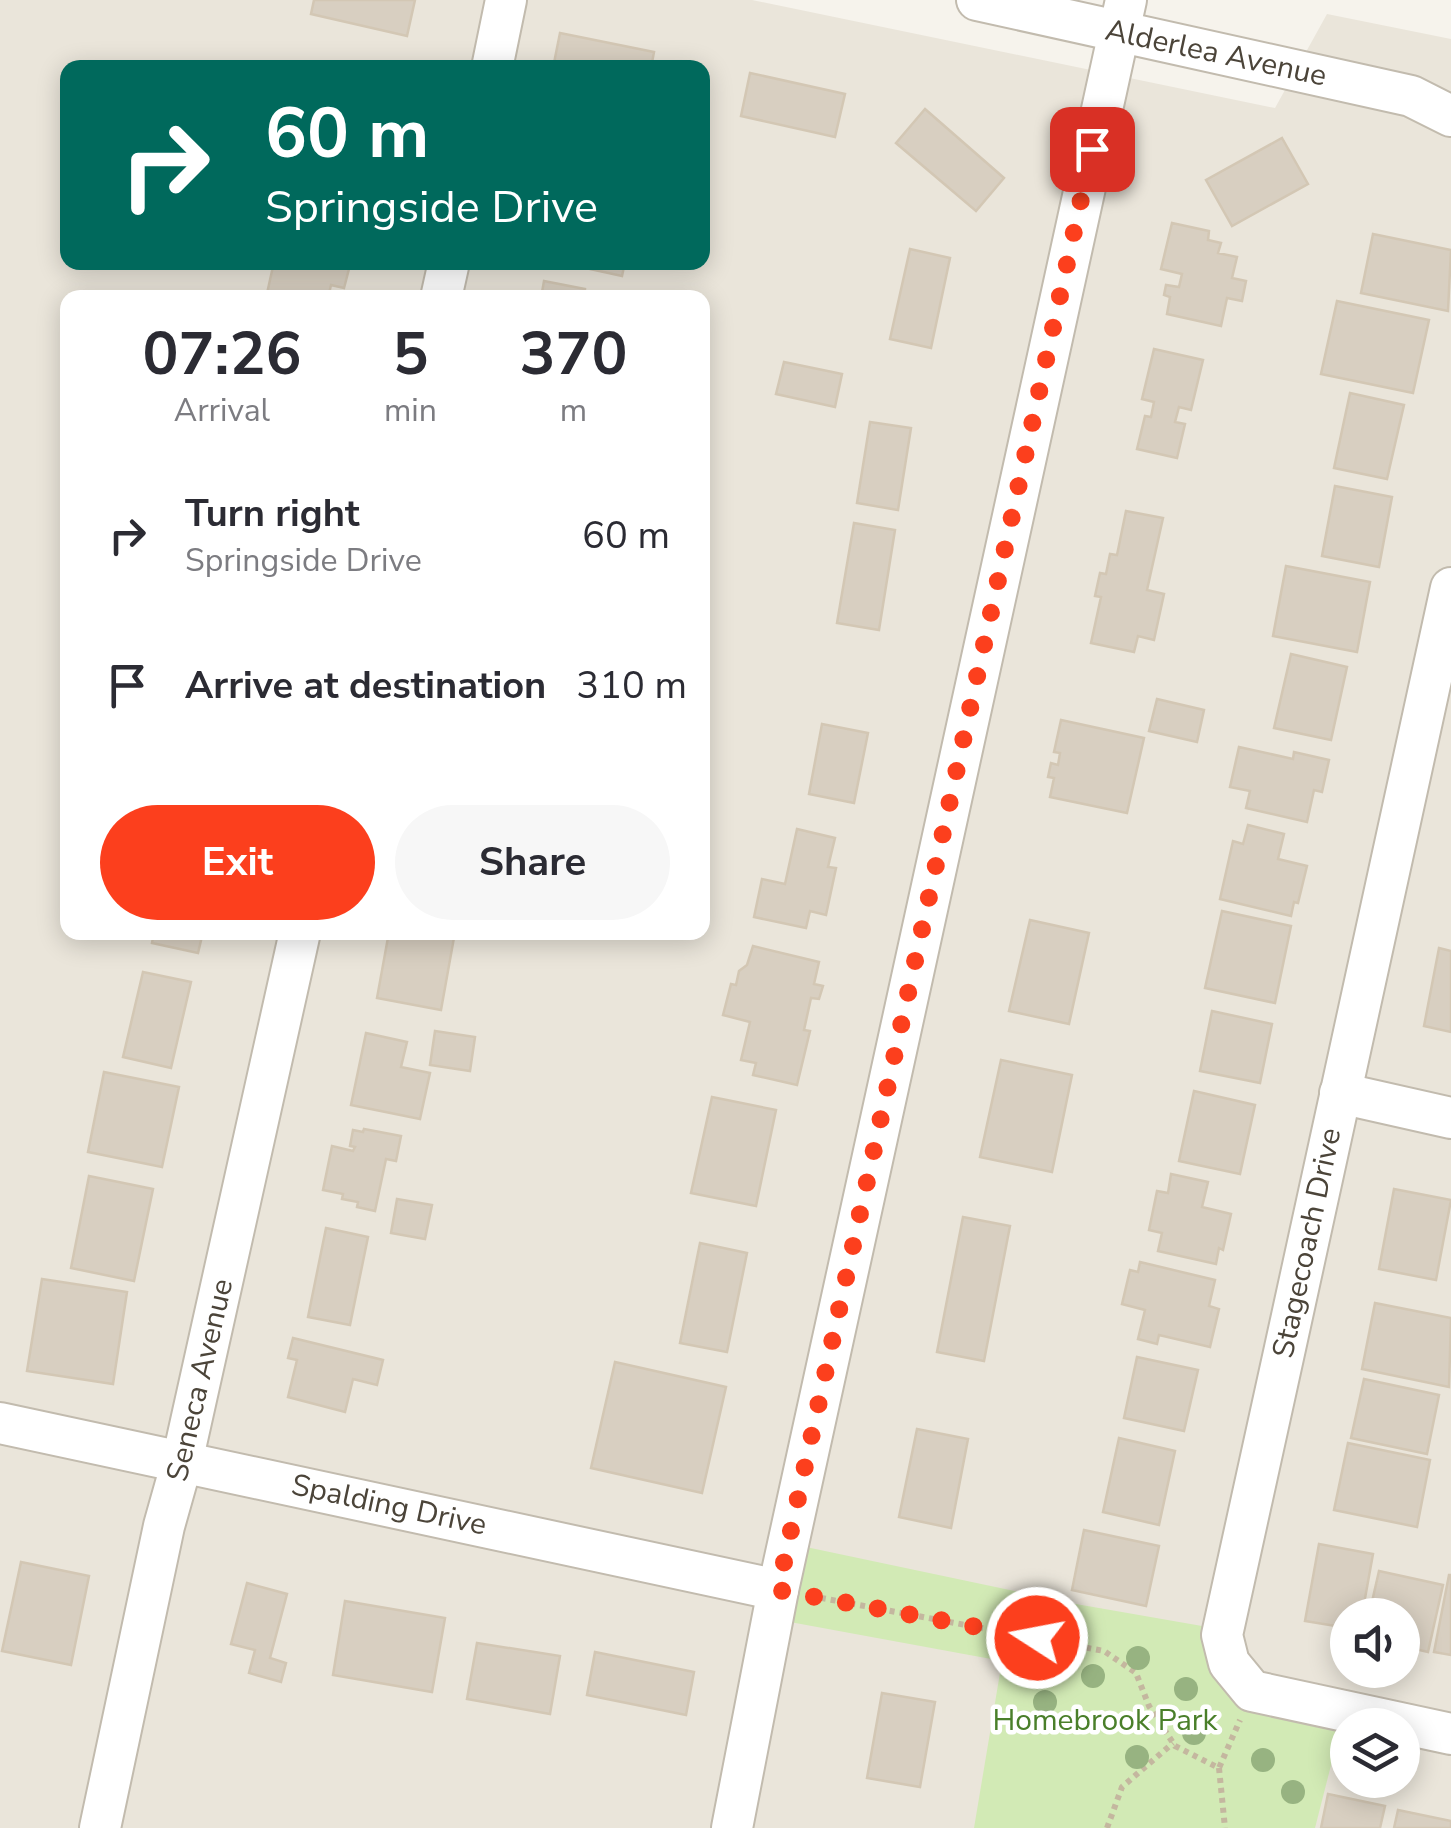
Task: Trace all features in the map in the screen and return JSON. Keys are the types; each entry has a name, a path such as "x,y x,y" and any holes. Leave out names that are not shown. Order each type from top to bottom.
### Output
{"street":[{"path":"494,60 506,0"},
{"name":"Alderlea Avenue","path":"977,0 1122,16 1411,96 1451,116"},
{"path":"732,1828 778,1590 1122,16"},
{"name":"Stagecoach Drive","path":"1252,1691 1230,1663 1222,1635 1451,588"},
{"name":"Seneca Avenue","path":"100,1828 164,1526 182,1462 298,940"},
{"path":"1340,1093 1451,1118"},
{"name":"Spalding Drive","path":"0,1422 778,1590"},
{"path":"1252,1691 1451,1734"}],"path":[{"path":"778,1590 1104,1650 1136,1673 1149,1706 1173,1743 1219,1768"},
{"path":"1226,1828 1219,1768 1252,1691"},
{"path":"1108,1828 1122,1787 1173,1743"}],"shaded area":[{"path":"0,0 752,0 1275,108 1327,14 1451,39 1451,1828 0,1828"}],"green space":[{"name":"Homebrook Park","path":"806,1547 1076,1604 1202,1626 1207,1662 1221,1685 1330,1726 1330,1769 1315,1828 974,1828 1002,1661 790,1622"}],"building":[{"path":"314,0 415,0 407,36 311,14"},
{"path":"560,33 654,52 652,60 555,60"},
{"path":"750,73 845,94 835,137 741,116"},
{"path":"925,109 1004,178 976,211 896,143"},
{"path":"1282,138 1308,184 1232,226 1206,180"},
{"path":"1172,223 1209,231 1208,240 1221,243 1218,253 1237,257 1232,278 1246,281 1242,301 1227,298 1221,326 1167,314 1170,297 1164,295 1166,285 1179,287 1182,274 1161,269"},
{"path":"1373,234 1451,250 1448,311 1361,293"},
{"path":"910,249 950,258 931,348 890,339"},
{"path":"272,270 349,270 344,288 331,285 330,290 268,290"},
{"path":"595,270 623,270 622,276"},
{"path":"544,281 585,289 585,290 542,290"},
{"path":"1337,301 1429,320 1413,393 1321,374"},
{"path":"1154,349 1203,360 1191,410 1179,407 1175,422 1185,424 1177,458 1137,449 1145,416 1151,417 1154,402 1142,399"},
{"path":"784,362 842,374 835,407 776,394"},
{"path":"1350,393 1404,405 1387,479 1334,468"},
{"path":"870,422 911,428 898,510 857,503"},
{"path":"1335,486 1392,497 1379,567 1322,556"},
{"path":"1126,511 1163,518 1147,590 1164,594 1154,640 1138,636 1134,652 1091,643 1101,597 1095,596 1100,573 1106,574 1110,554 1117,555"},
{"path":"854,523 895,530 879,630 837,623"},
{"path":"1286,566 1370,582 1357,652 1273,636"},
{"path":"1291,654 1347,667 1331,740 1274,728"},
{"path":"1157,699 1204,710 1197,742 1149,731"},
{"path":"1061,720 1144,738 1127,813 1050,797 1054,778 1048,777 1051,763 1058,765 1060,753 1054,752"},
{"path":"822,724 868,733 854,803 809,794"},
{"path":"1239,747 1293,759 1294,752 1329,760 1322,792 1314,790 1307,822 1246,808 1250,791 1230,787"},
{"path":"1248,825 1284,834 1278,859 1307,866 1291,916 1220,899 1233,841 1243,844"},
{"path":"797,829 835,838 828,867 836,868 826,915 810,911 806,928 754,917 762,879 785,884"},
{"path":"1222,911 1291,926 1275,1003 1205,988"},
{"path":"1030,920 1089,933 1069,1024 1009,1011"},
{"path":"153,940 201,940 198,953 152,943"},
{"path":"388,940 454,940 441,1010 377,998"},
{"path":"753,946 819,962 814,984 823,986 819,999 811,998 804,1030 810,1031 797,1085 753,1075 756,1063 741,1060 750,1022 723,1015 731,984 736,985"},
{"path":"1439,948 1451,951 1451,1032 1424,1026"},
{"path":"143,972 191,982 171,1068 123,1057"},
{"path":"1212,1011 1272,1024 1260,1083 1200,1071"},
{"path":"435,1031 475,1037 470,1071 430,1065"},
{"path":"366,1033 407,1042 401,1067 430,1073 420,1119 351,1105"},
{"path":"1001,1060 1072,1075 1052,1172 980,1157"},
{"path":"104,1072 179,1087 162,1167 88,1152"},
{"path":"1194,1091 1255,1105 1240,1174 1179,1161"},
{"path":"712,1097 776,1110 756,1206 691,1193"},
{"path":"353,1130 401,1136 396,1161 386,1159 375,1211 357,1207 358,1202 342,1199 343,1194 323,1190 332,1146 353,1151"},
{"path":"1171,1174 1208,1182 1202,1207 1231,1214 1216,1264 1158,1251 1162,1233 1149,1230 1157,1191 1168,1193"},
{"path":"89,1176 153,1189 134,1281 71,1268"},
{"path":"1394,1189 1451,1200 1436,1280 1379,1269"},
{"path":"397,1199 432,1205 425,1239 391,1233"},
{"path":"963,1217 1010,1226 984,1361 937,1352"},
{"path":"326,1228 368,1237 350,1325 308,1317"},
{"path":"700,1243 747,1253 727,1352 680,1343"},
{"path":"1140,1262 1215,1280 1209,1306 1219,1309 1210,1347 1159,1335 1157,1344 1138,1339 1145,1310 1122,1304 1130,1270 1138,1272"},
{"path":"42,1279 127,1292 113,1384 27,1371"},
{"path":"1375,1303 1451,1318 1449,1387 1362,1369"},
{"path":"293,1338 383,1360 377,1385 353,1379 345,1412 288,1397 297,1360 288,1358"},
{"path":"1137,1357 1198,1370 1184,1431 1124,1418"},
{"path":"615,1362 726,1387 702,1493 591,1468"},
{"path":"1364,1379 1439,1395 1427,1454 1351,1438"},
{"path":"917,1429 968,1439 951,1528 899,1517"},
{"path":"1119,1438 1175,1451 1159,1525 1103,1512"},
{"path":"1348,1443 1430,1460 1417,1527 1334,1510"},
{"path":"1084,1530 1159,1546 1146,1606 1072,1590"},
{"path":"1319,1544 1373,1554 1365,1598 1330,1598 1330,1625 1305,1621"},
{"path":"21,1562 89,1576 71,1665 2,1651"},
{"path":"1379,1571 1443,1585 1428,1652 1420,1650 1420,1598 1373,1598"},
{"path":"1451,1575 1451,1655 1434,1652"},
{"path":"247,1583 287,1594 270,1658 286,1663 281,1682 249,1673 255,1650 231,1644"},
{"path":"345,1601 445,1618 432,1692 333,1675"},
{"path":"477,1643 560,1656 550,1714 467,1699"},
{"path":"595,1652 694,1672 686,1715 587,1695"},
{"path":"882,1693 935,1702 920,1787 867,1778"},
{"path":"1328,1794 1330,1798 1385,1806 1380,1828 1321,1828"},
{"path":"1398,1810 1451,1821 1451,1828 1394,1828"}],"route":[{"path":"1037,1638 778,1590 1092,149"}]}
